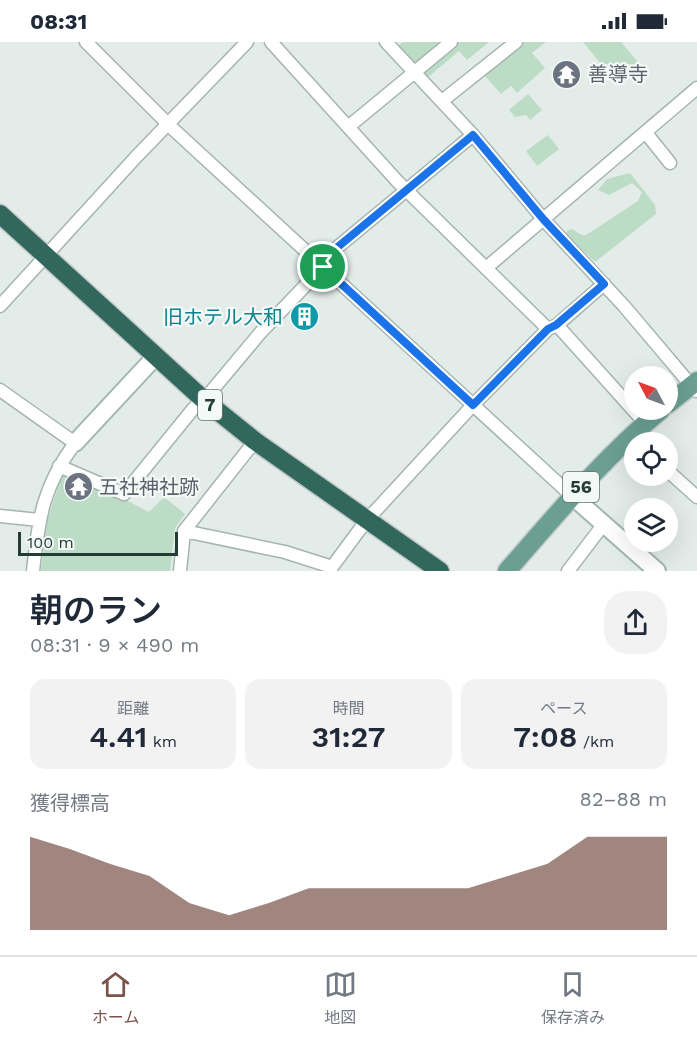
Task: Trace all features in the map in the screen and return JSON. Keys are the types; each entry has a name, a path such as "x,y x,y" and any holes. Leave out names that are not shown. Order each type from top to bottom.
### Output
{"highway":[{"name":"7","path":"2,219 204,400 255,441 440,571"}],"main road":[{"path":"678,397 695,386"},
{"name":"56","path":"639,432 649,420"},
{"name":"56","path":"507,571 572,496 624,448"}],"street":[{"path":"86,42 168,124 603,525 657,571"},
{"path":"0,306 247,42"},
{"path":"271,42 398,182 486,268 552,327 645,423"},
{"path":"387,42 473,135 544,220 695,386"},
{"path":"348,128 451,42"},
{"path":"442,101 516,42"},
{"path":"486,268 697,88"},
{"path":"646,133 670,163"},
{"path":"60,466 124,494 192,409 204,400 261,332 323,267 328,255 473,135"},
{"path":"184,531 285,552 331,569 366,521 473,405 552,327 604,284"},
{"path":"33,571 39,520 46,492 60,466 75,444 155,357"},
{"path":"0,390 75,444"},
{"path":"180,571 184,531 255,441"},
{"path":"678,480 697,498"},
{"path":"0,516 39,520"},
{"path":"568,571 603,525"}],"green space":[{"path":"403,42 445,42 415,68 396,47"},
{"path":"454,42 489,42 467,60 459,51 426,79 419,71"},
{"path":"521,42 546,42 532,53 545,68 517,93 511,86 501,94 484,75"},
{"path":"583,42 621,42 638,62 614,80"},
{"path":"528,94 542,110 530,120 526,115 515,117 509,110"},
{"path":"548,135 559,149 537,166 526,151"},
{"path":"630,173 655,205 656,214 595,262 566,234 567,231 572,229 586,235 638,201 642,192 632,183 609,195 598,190 607,179"},
{"path":"63,472 103,488 149,512 164,497 185,514 175,528 170,571 41,571 47,521"}],"place":[{"name":"善導寺","path":"567,74"},
{"name":"旧ホテル大和","path":"304,317"},
{"name":"五社神社跡","path":"78,487"}],"route":[{"path":"473,135 544,220 604,284 556,325 548,329 473,405 323,267 328,255 473,135"}]}
